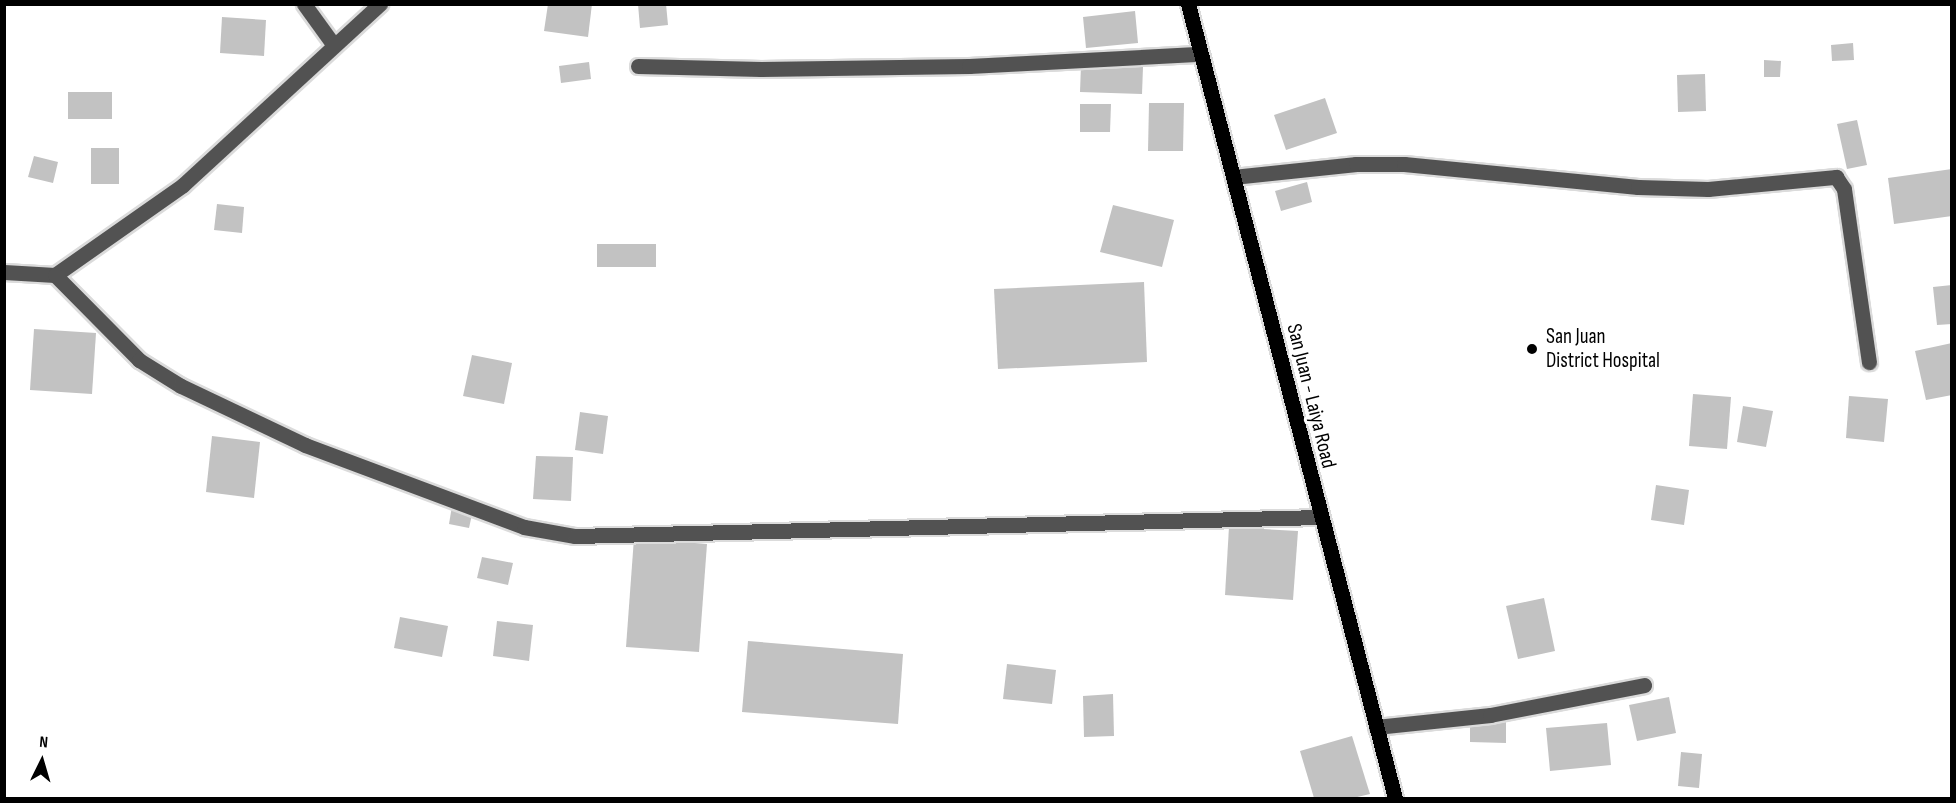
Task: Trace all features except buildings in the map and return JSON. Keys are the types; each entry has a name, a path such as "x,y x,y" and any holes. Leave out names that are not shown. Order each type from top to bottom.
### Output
{"main road":[{"name":"San Juan - Laiya Road","path":"1188,4 1395,798"}],"street":[{"path":"304,4 333,44"},
{"path":"4,272 56,275 183,185 333,44 380,4"},
{"path":"638,66 761,69 969,66 1201,54"},
{"path":"1233,177 1356,164 1404,164 1638,187 1708,189 1836,177 1844,189 1869,362"},
{"path":"56,275 139,360 181,386 305,445 524,527 587,536 1320,517"},
{"path":"1376,728 1490,715 1644,685"}],"place":[{"name":"San Juan District Hospital","path":"1532,349"}]}
